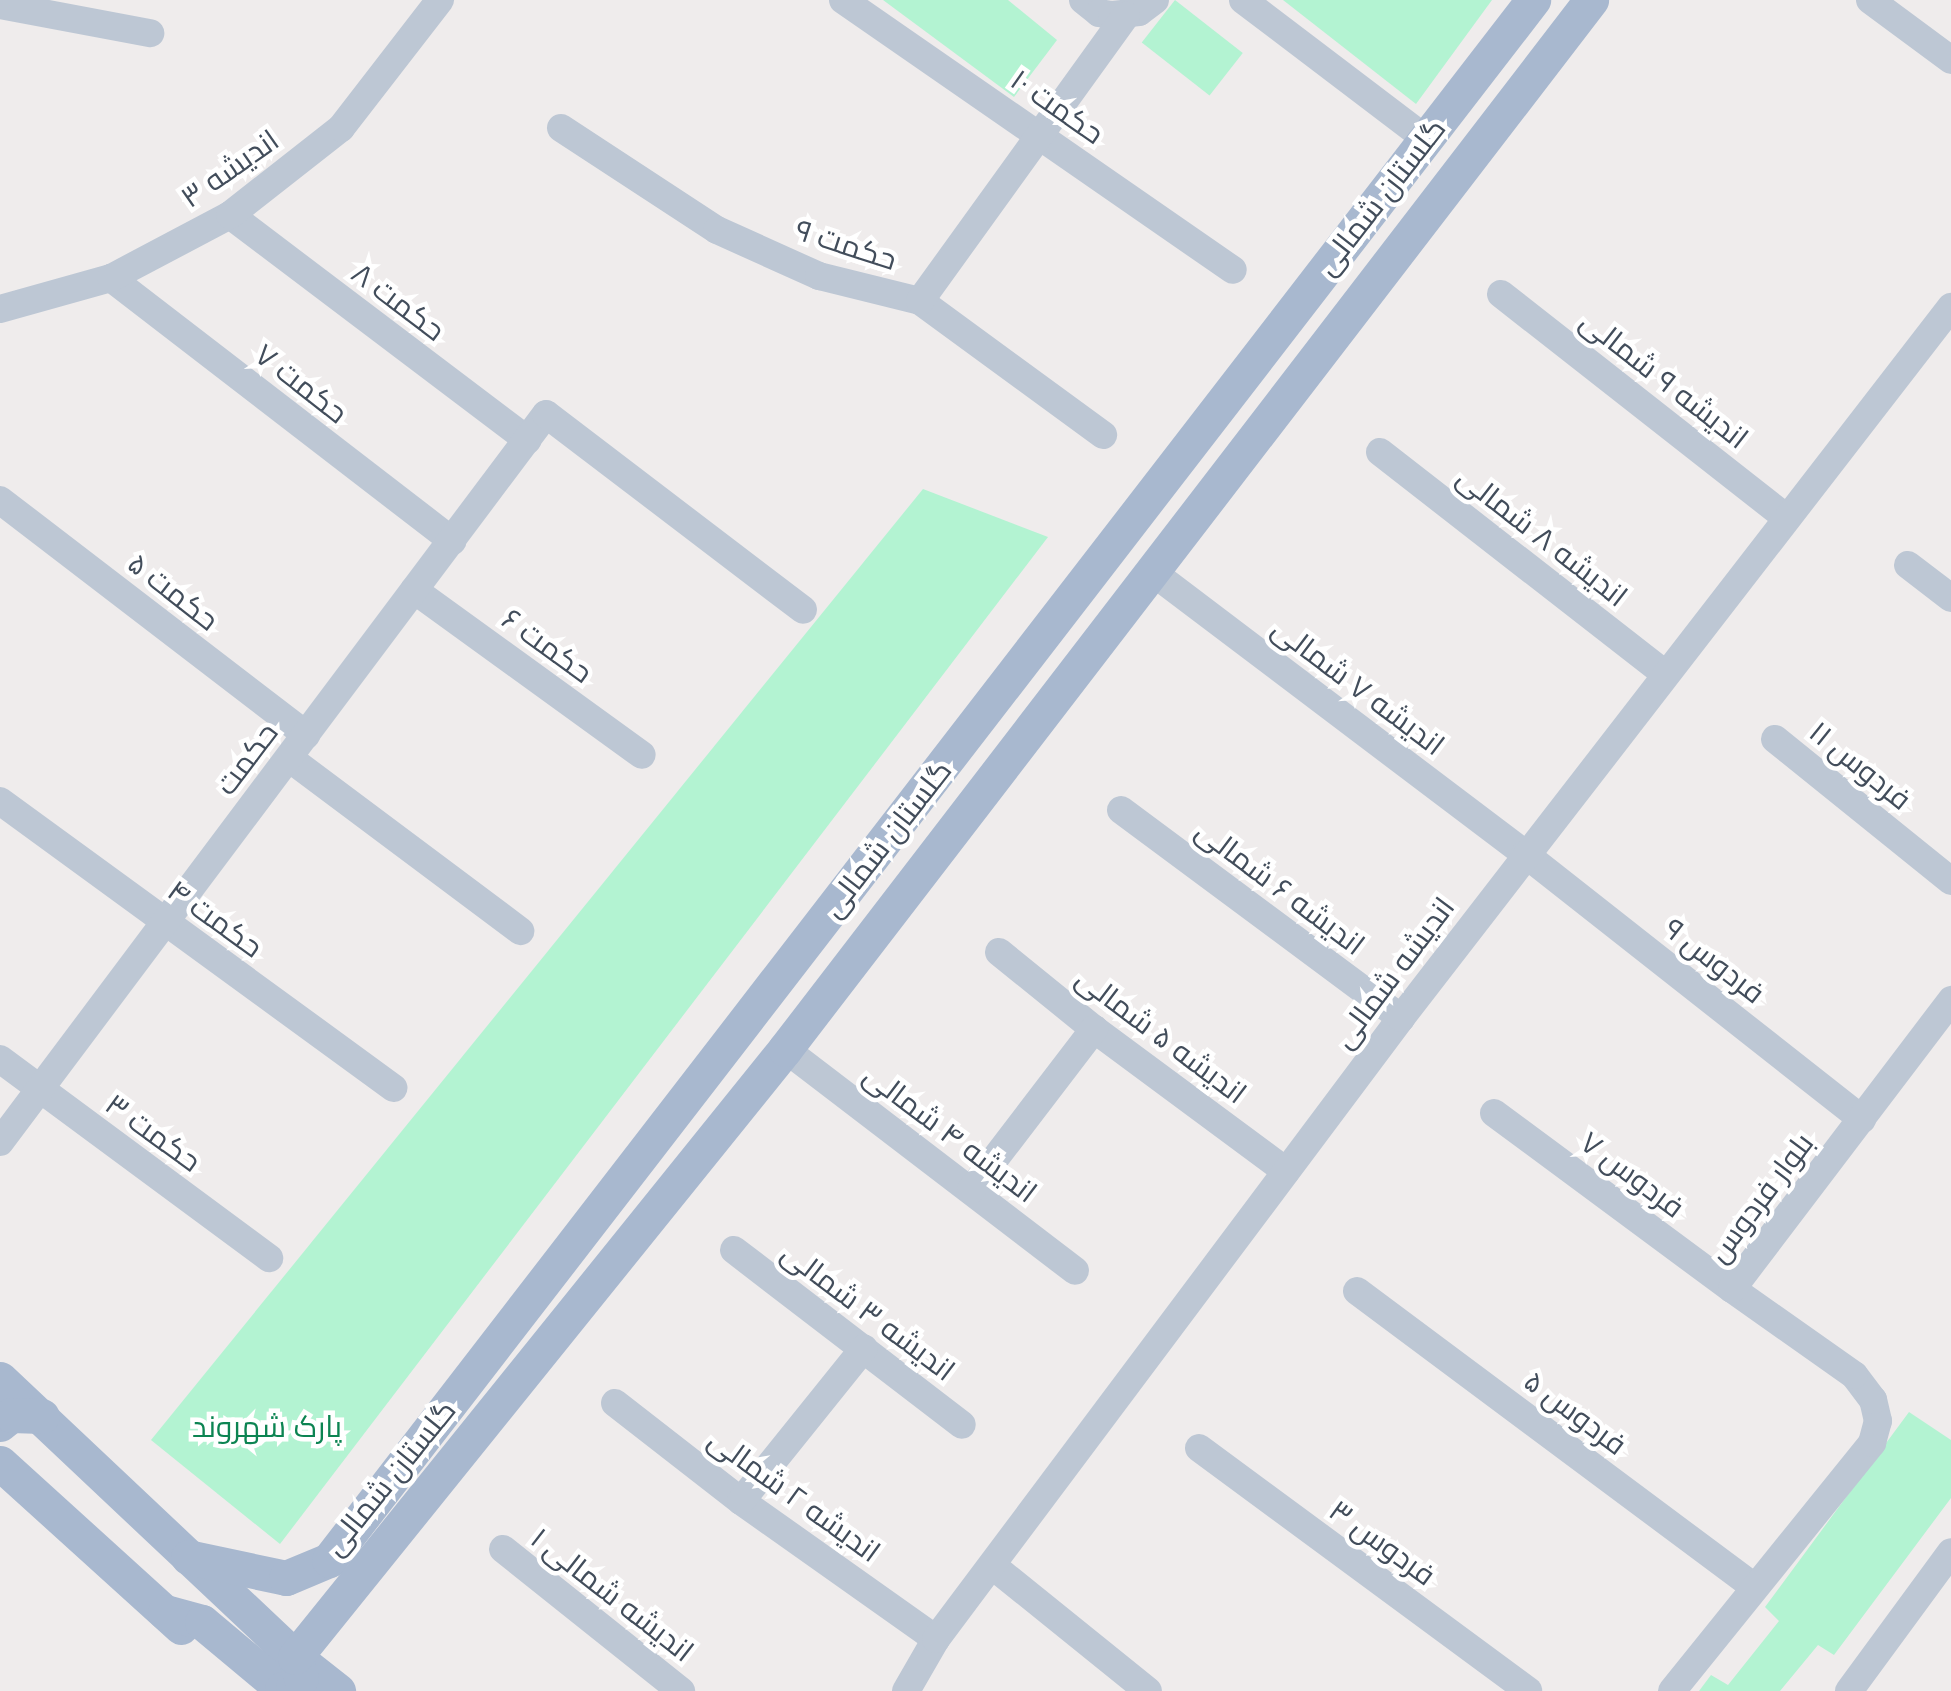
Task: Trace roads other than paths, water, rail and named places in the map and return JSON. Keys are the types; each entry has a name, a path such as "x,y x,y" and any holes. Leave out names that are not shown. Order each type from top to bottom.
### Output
{"main road":[{"name":"گلستان شمالی","path":"188,1557 286,1578 329,1560 1533,0"},
{"name":"گلستان شمالی","path":"164,1612 202,1622 282,1689 293,1687 302,1678 295,1657 785,1049 1592,0"},
{"path":"1115,544 1151,572"},
{"path":"0,1379 295,1657 338,1691"},
{"path":"0,1424 10,1415 42,1416"},
{"path":"0,1464 252,1691"},
{"path":"0,1488 70,1528"}],"street":[{"name":"اندیشه ۳","path":"0,310 111,278 230,215 342,128 440,0"},
{"name":"حکمت ۱۰","path":"843,0 1234,270"},
{"path":"1083,0 1099,12 1126,15"},
{"path":"920,301 1126,15 1155,0"},
{"path":"1243,0 1426,139"},
{"path":"1870,0 1951,60"},
{"path":"0,5 150,34"},
{"name":"حکمت ۹","path":"561,128 717,230 819,276 920,301 1102,435"},
{"name":"حکمت ۸","path":"230,215 527,440"},
{"name":"حکمت ۷","path":"111,278 452,541"},
{"name":"اندیشه ۹ شمالی","path":"1501,294 1787,518"},
{"name":"اندیشه شمالی","path":"906,1691 936,1640 1401,1018 1951,307"},
{"name":"حکمت","path":"0,1142 546,414 803,610"},
{"name":"اندیشه ۸ شمالی","path":"1380,452 1665,674"},
{"name":"حکمت ۵","path":"0,500 306,735"},
{"path":"1908,565 1951,598"},
{"name":"اندیشه ۷ شمالی","path":"1151,572 1525,854"},
{"name":"حکمت ۶","path":"414,590 642,755"},
{"name":"فردوس ۱۱","path":"1775,740 1951,881"},
{"path":"289,758 520,931"},
{"name":"حکمت ۴","path":"0,801 393,1088"},
{"name":"اندیشه ۶ شمالی","path":"1120,810 1401,1018"},
{"name":"فردوس ۹","path":"1525,854 1862,1119"},
{"name":"اندیشه ۵ شمالی","path":"999,952 1094,1029 1286,1171"},
{"name":"بلوار فردوس","path":"1672,1691 1872,1443 1878,1421 1873,1400 1854,1375 1732,1290 1951,1000"},
{"path":"971,1190 1094,1029"},
{"name":"اندیشه ۴ شمالی","path":"785,1049 1074,1271"},
{"name":"حکمت ۳","path":"0,1059 269,1258"},
{"name":"فردوس ۷","path":"1494,1113 1732,1290"},
{"name":"اندیشه ۳ شمالی","path":"734,1250 962,1425"},
{"name":"فردوس ۵","path":"1357,1291 1754,1586"},
{"path":"742,1501 864,1348"},
{"name":"اندیشه ۲ شمالی","path":"615,1403 742,1501 936,1640"},
{"name":"فردوس ۳","path":"1199,1448 1528,1691"},
{"name":"اندیشه شمالی ۱","path":"502,1550 681,1691"},
{"path":"1862,1686 1951,1552"},
{"path":"993,1566 1148,1691"}],"park label":[{"name":"پارک شهروند","path":"267,1427"}]}
